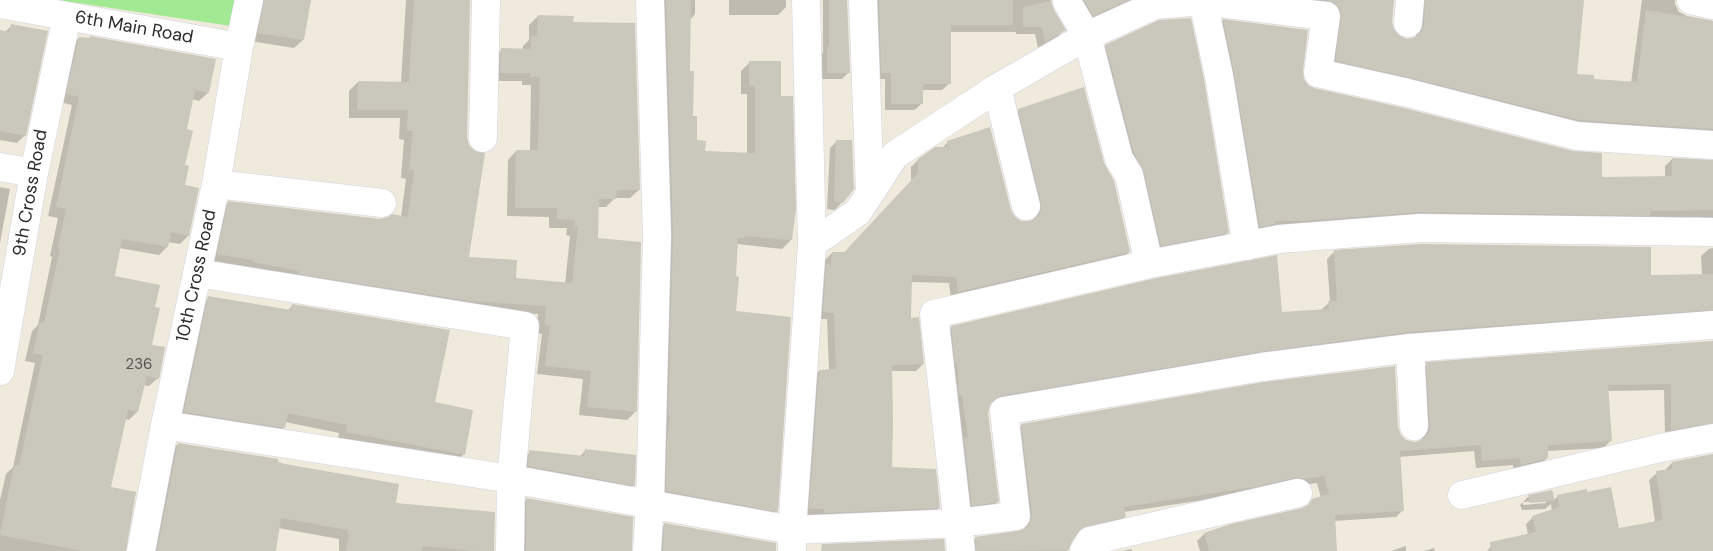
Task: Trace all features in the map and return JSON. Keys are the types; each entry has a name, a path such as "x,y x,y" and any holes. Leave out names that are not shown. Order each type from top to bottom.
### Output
{"street":[{"name":"10th Cross Road","path":"141,551 165,425 216,184 239,46 249,0"},
{"path":"483,138 486,0"},
{"path":"647,551 650,503 656,235 650,0"},
{"path":"792,540 812,244 806,0"},
{"path":"863,0 870,192"},
{"path":"1067,0 1087,36 1119,159 1129,175 1149,264"},
{"path":"1691,0 1713,5"},
{"path":"812,244 858,212 895,155 998,88 1087,36 1155,3 1203,1 1326,16 1318,73 1408,93 1577,136 1713,145"},
{"path":"1203,1 1219,76 1247,246"},
{"name":"6th Main Road","path":"0,4 239,46"},
{"name":"9th Cross Road","path":"1,361 34,174 67,16"},
{"path":"998,88 1026,206"},
{"path":"0,167 34,174"},
{"path":"216,184 382,203"},
{"path":"961,551 934,314 1149,264 1280,239 1420,228 1713,232"},
{"path":"197,273 525,326 511,479 510,551"},
{"path":"165,425 511,479 650,503 792,540 1016,516 1004,410 1235,372 1410,348 1713,325"},
{"path":"1410,348 1414,426"},
{"path":"1462,495 1666,447 1713,438"},
{"path":"1084,551 1090,540 1298,492"}],"green space":[{"path":"58,0 235,0 231,26"}],"building":[{"path":"264,0 311,0 304,40 258,33"},
{"path":"414,0 470,0 467,138 469,145 475,151 485,153 469,257 517,260 516,278 572,283 578,227 574,227 575,220 557,219 557,208 515,208 516,150 538,150 540,77 530,77 530,73 500,73 501,48 531,49 531,36 537,37 538,15 574,16 573,22 635,23 640,190 617,190 616,199 599,199 598,238 641,242 637,412 587,407 591,371 545,366 550,326 545,325 546,306 470,301 298,274 299,271 217,254 228,201 380,219 392,214 408,217 414,170 409,170 413,131 407,131 408,110 357,110 358,81 409,82"},
{"path":"666,0 691,0 690,71 694,71 693,116 697,116 697,140 706,141 705,151 755,153 755,86 749,86 749,61 781,61 781,96 793,96 796,209 792,240 744,236 744,238 738,238 736,276 739,277 736,311 791,317 778,512 666,491 667,442 670,415 668,415 673,235"},
{"path":"829,0 847,0 850,73 827,73"},
{"path":"879,0 1013,0 1013,25 951,25 951,84 923,84 923,104 891,104 891,73 881,73"},
{"path":"1084,0 1128,0 1093,16"},
{"path":"1324,0 1394,0 1392,22 1394,29 1399,35 1407,39 1415,37 1421,32 1424,24 1425,0 1584,0 1577,74 1594,75 1594,79 1637,82 1646,10 1713,21 1713,129 1579,120 1412,78 1335,61 1341,11 1335,3"},
{"path":"1051,1 1066,30 1045,42 1042,27 1023,27 1023,7"},
{"path":"1191,18 1204,79 1229,233 1161,246 1144,172 1134,153 1114,77 1116,76 1114,76 1105,45 1159,20"},
{"path":"1223,19 1308,30 1303,71 1304,79 1308,85 1314,88 1404,108 1573,151 1602,153 1602,177 1672,176 1672,158 1713,160 1713,210 1650,211 1650,216 1419,212 1303,221 1275,221 1275,224 1260,227"},
{"path":"11,24 48,31 26,136 0,131 0,30 9,32"},
{"path":"90,36 216,59 209,93 195,90 187,129 193,131 185,165 189,166 185,185 199,188 189,236 171,232 168,247 122,239 115,276 160,285 155,307 160,308 152,345 165,347 159,379 147,376 138,412 128,410 111,487 136,492 126,551 82,551 0,535 14,465 19,466 43,355 33,353 40,322 44,323 60,249 58,248 66,209 56,207 79,97 66,94 79,37 90,38"},
{"path":"1084,87 1104,163 1114,181 1130,252 958,292 956,277 912,275 911,318 919,317 924,364 892,365 892,467 936,469 940,508 824,513 824,509 809,509 819,370 836,369 834,313 823,312 826,264 831,264 832,252 847,252 847,249 918,173 918,159 935,147 948,147 947,141 990,127 1011,210 1015,217 1021,221 1029,221 1036,218 1041,211 1041,202 1018,109"},
{"path":"836,140 852,140 854,189 843,203 834,202"},
{"path":"1421,244 1651,247 1651,275 1713,274 1713,310 1408,332 1259,352 1001,396 990,405 988,413 999,502 972,506 964,438 968,437 962,395 959,395 957,363 955,363 951,326 1152,279 1277,255 1282,312 1329,309 1328,301 1337,301 1334,250"},
{"path":"208,296 291,310 292,304 450,330 435,402 473,410 465,455 346,432 347,425 288,413 285,428 184,412"},
{"path":"1713,341 1713,423 1671,430 1671,384 1608,385 1612,441 1548,445 1548,458 1521,465 1520,458 1482,461 1481,445 1400,451 1404,511 1335,515 1337,551 1209,551 1204,533 1231,524 1302,508 1308,505 1312,499 1329,494 1324,476 1304,479 1294,478 1260,486 1124,507 1126,517 1081,529 1071,543 1069,550 976,551 975,537 1018,531 1026,528 1030,522 1032,514 1021,424 1264,382 1395,366 1398,427 1401,435 1406,440 1415,442 1423,439 1428,434 1430,426 1426,362"},
{"path":"178,443 278,459 278,462 285,464 399,484 396,503 495,512 494,551 422,546 422,551 346,551 348,530 281,518 276,551 157,551"},
{"path":"585,449 636,455 635,486 528,466 529,450 584,456"},
{"path":"1713,454 1713,551 1491,551 1490,542 1536,532 1532,516 1559,507 1557,495 1587,489 1587,492 1611,487 1619,528 1663,520 1656,471 1672,469 1672,462"},
{"path":"1552,490 1555,501 1530,503 1528,495"},
{"path":"526,498 633,517 632,551 526,551"},
{"path":"664,523 776,543 776,551 663,551"},
{"path":"944,539 945,551 821,551 822,544"}]}
